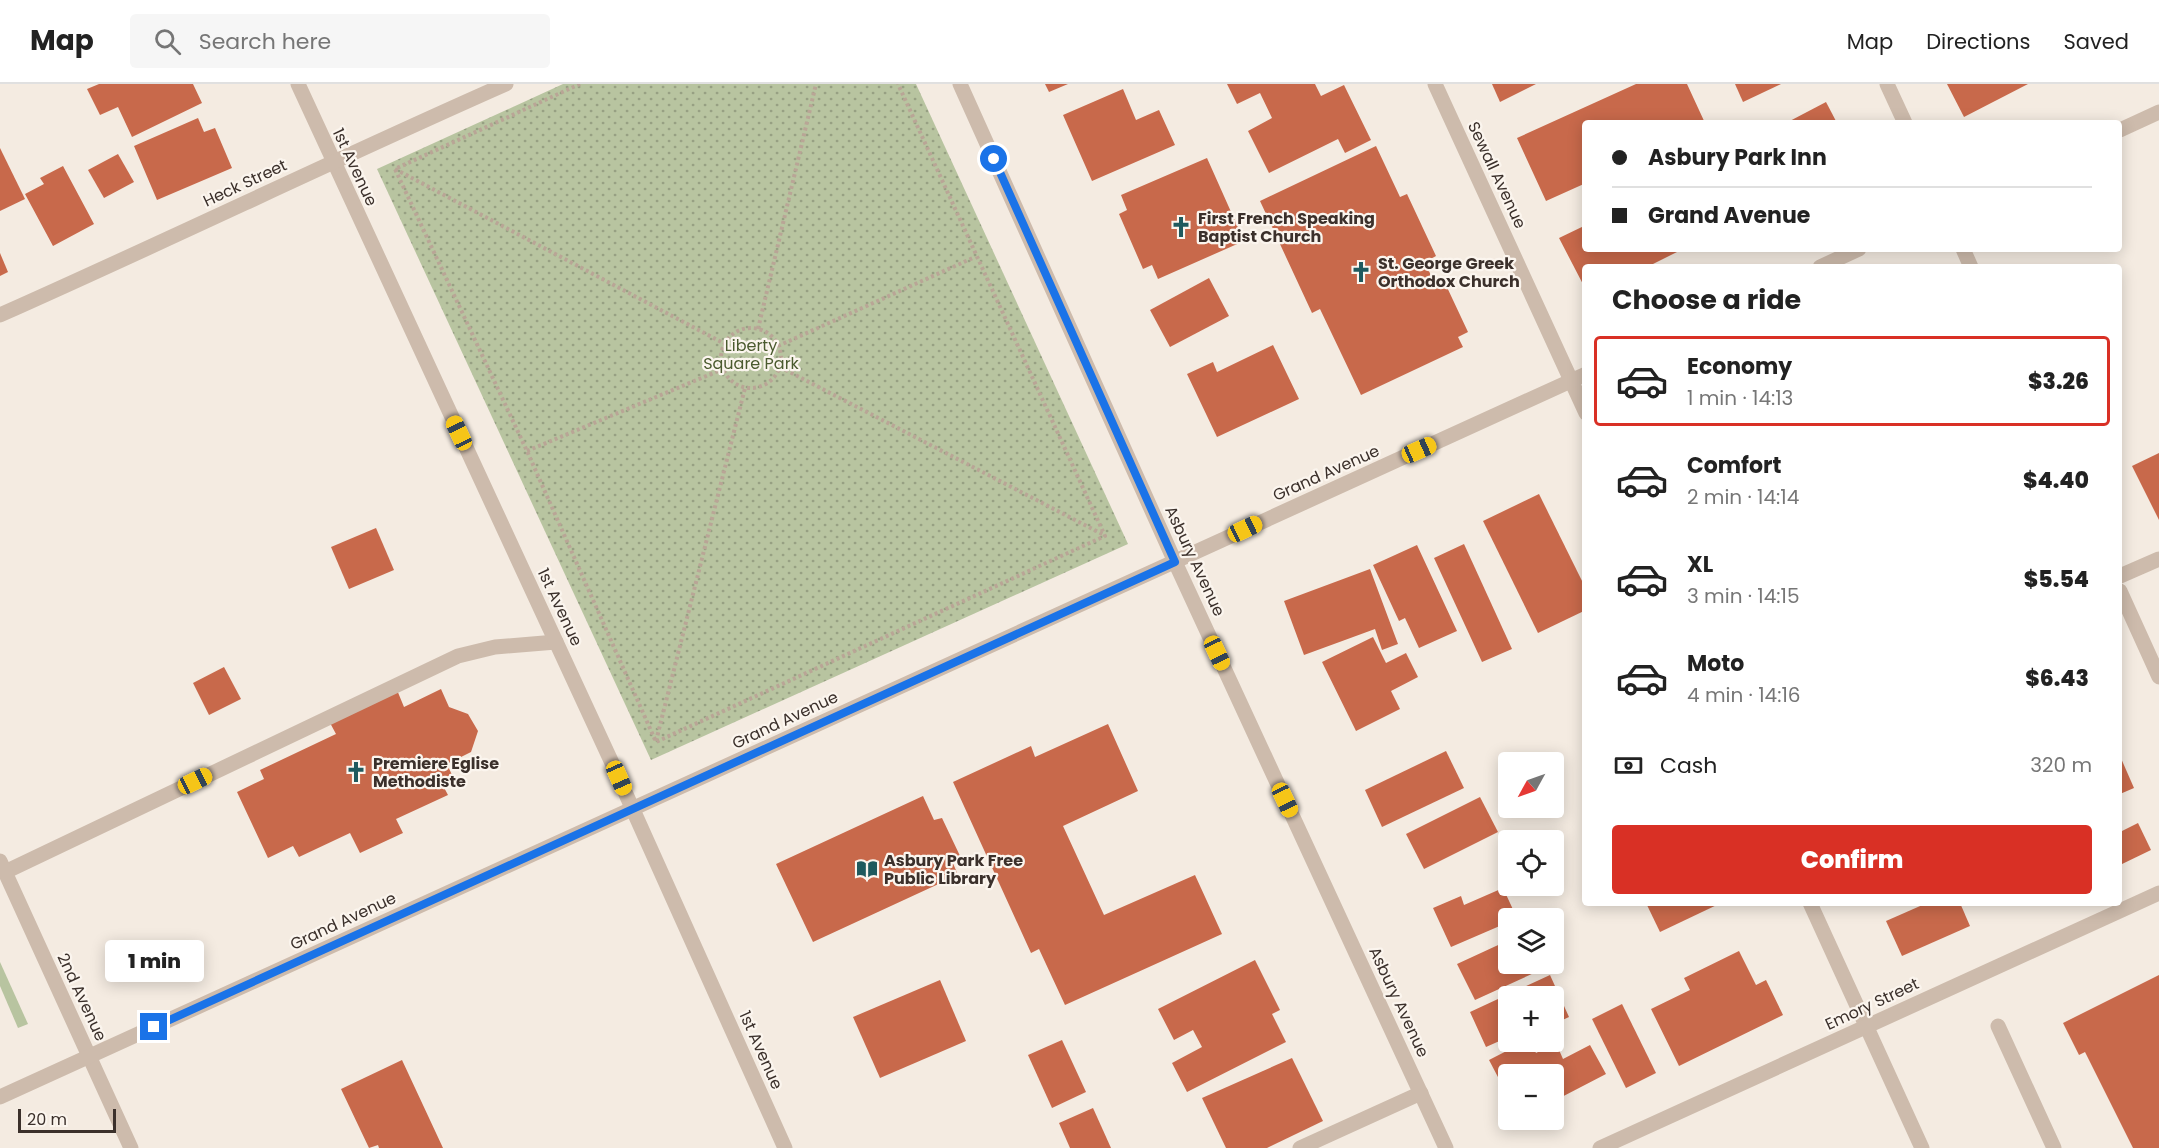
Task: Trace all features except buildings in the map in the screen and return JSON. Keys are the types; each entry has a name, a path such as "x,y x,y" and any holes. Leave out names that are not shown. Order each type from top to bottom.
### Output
{"street":[{"name":"1st Avenue","path":"298,84 633,809 785,1148"},
{"name":"Heck Street","path":"0,315 506,84"},
{"name":"Asbury Avenue","path":"960,84 1175,562 1446,1148"},
{"name":"Sewall Avenue","path":"1436,84 1582,404"},
{"path":"1887,84 1904,120"},
{"path":"2122,129 2159,112"},
{"path":"1826,264 1852,252"},
{"name":"Grand Avenue","path":"0,1097 1582,376"},
{"path":"2122,575 2159,559"},
{"path":"2122,595 2157,667"},
{"path":"2,867 459,656 495,647 556,642"},
{"name":"2nd Avenue","path":"2,867 131,1148"},
{"name":"Emory Street","path":"1600,1148 2159,893"},
{"path":"1811,906 1922,1148"},
{"path":"1998,1026 2054,1148"},
{"path":"1300,1148 1421,1093"}],"path":[{"path":"395,169 580,84"},
{"path":"758,329 816,84"},
{"path":"898,84 975,257 1105,536"},
{"path":"395,169 724,344"},
{"path":"395,169 527,451 656,742"},
{"path":"778,346 975,257"},
{"path":"748,328 758,329 767,333 778,346 781,358 780,368 768,383 759,388 745,388 731,381 723,369 722,353 724,344 731,336 748,328"},
{"path":"780,368 1105,536"},
{"path":"527,451 723,369"},
{"path":"656,742 745,388"},
{"path":"656,742 1105,536"}],"green space":[{"name":"Liberty Square Park","path":"563,84 916,84 1128,544 651,760 377,169"},
{"path":"0,962 28,1024 18,1028 0,986"}],"place":[{"name":"First French Speaking Baptist Church","path":"1181,227"},
{"name":"St. George Greek Orthodox Church","path":"1361,272"},
{"name":"Premiere Eglise Methodiste","path":"356,772"},
{"name":"Asbury Park Free Public Library","path":"867,869"}],"route":[{"path":"154,1027 1175,562 994,159"}]}
